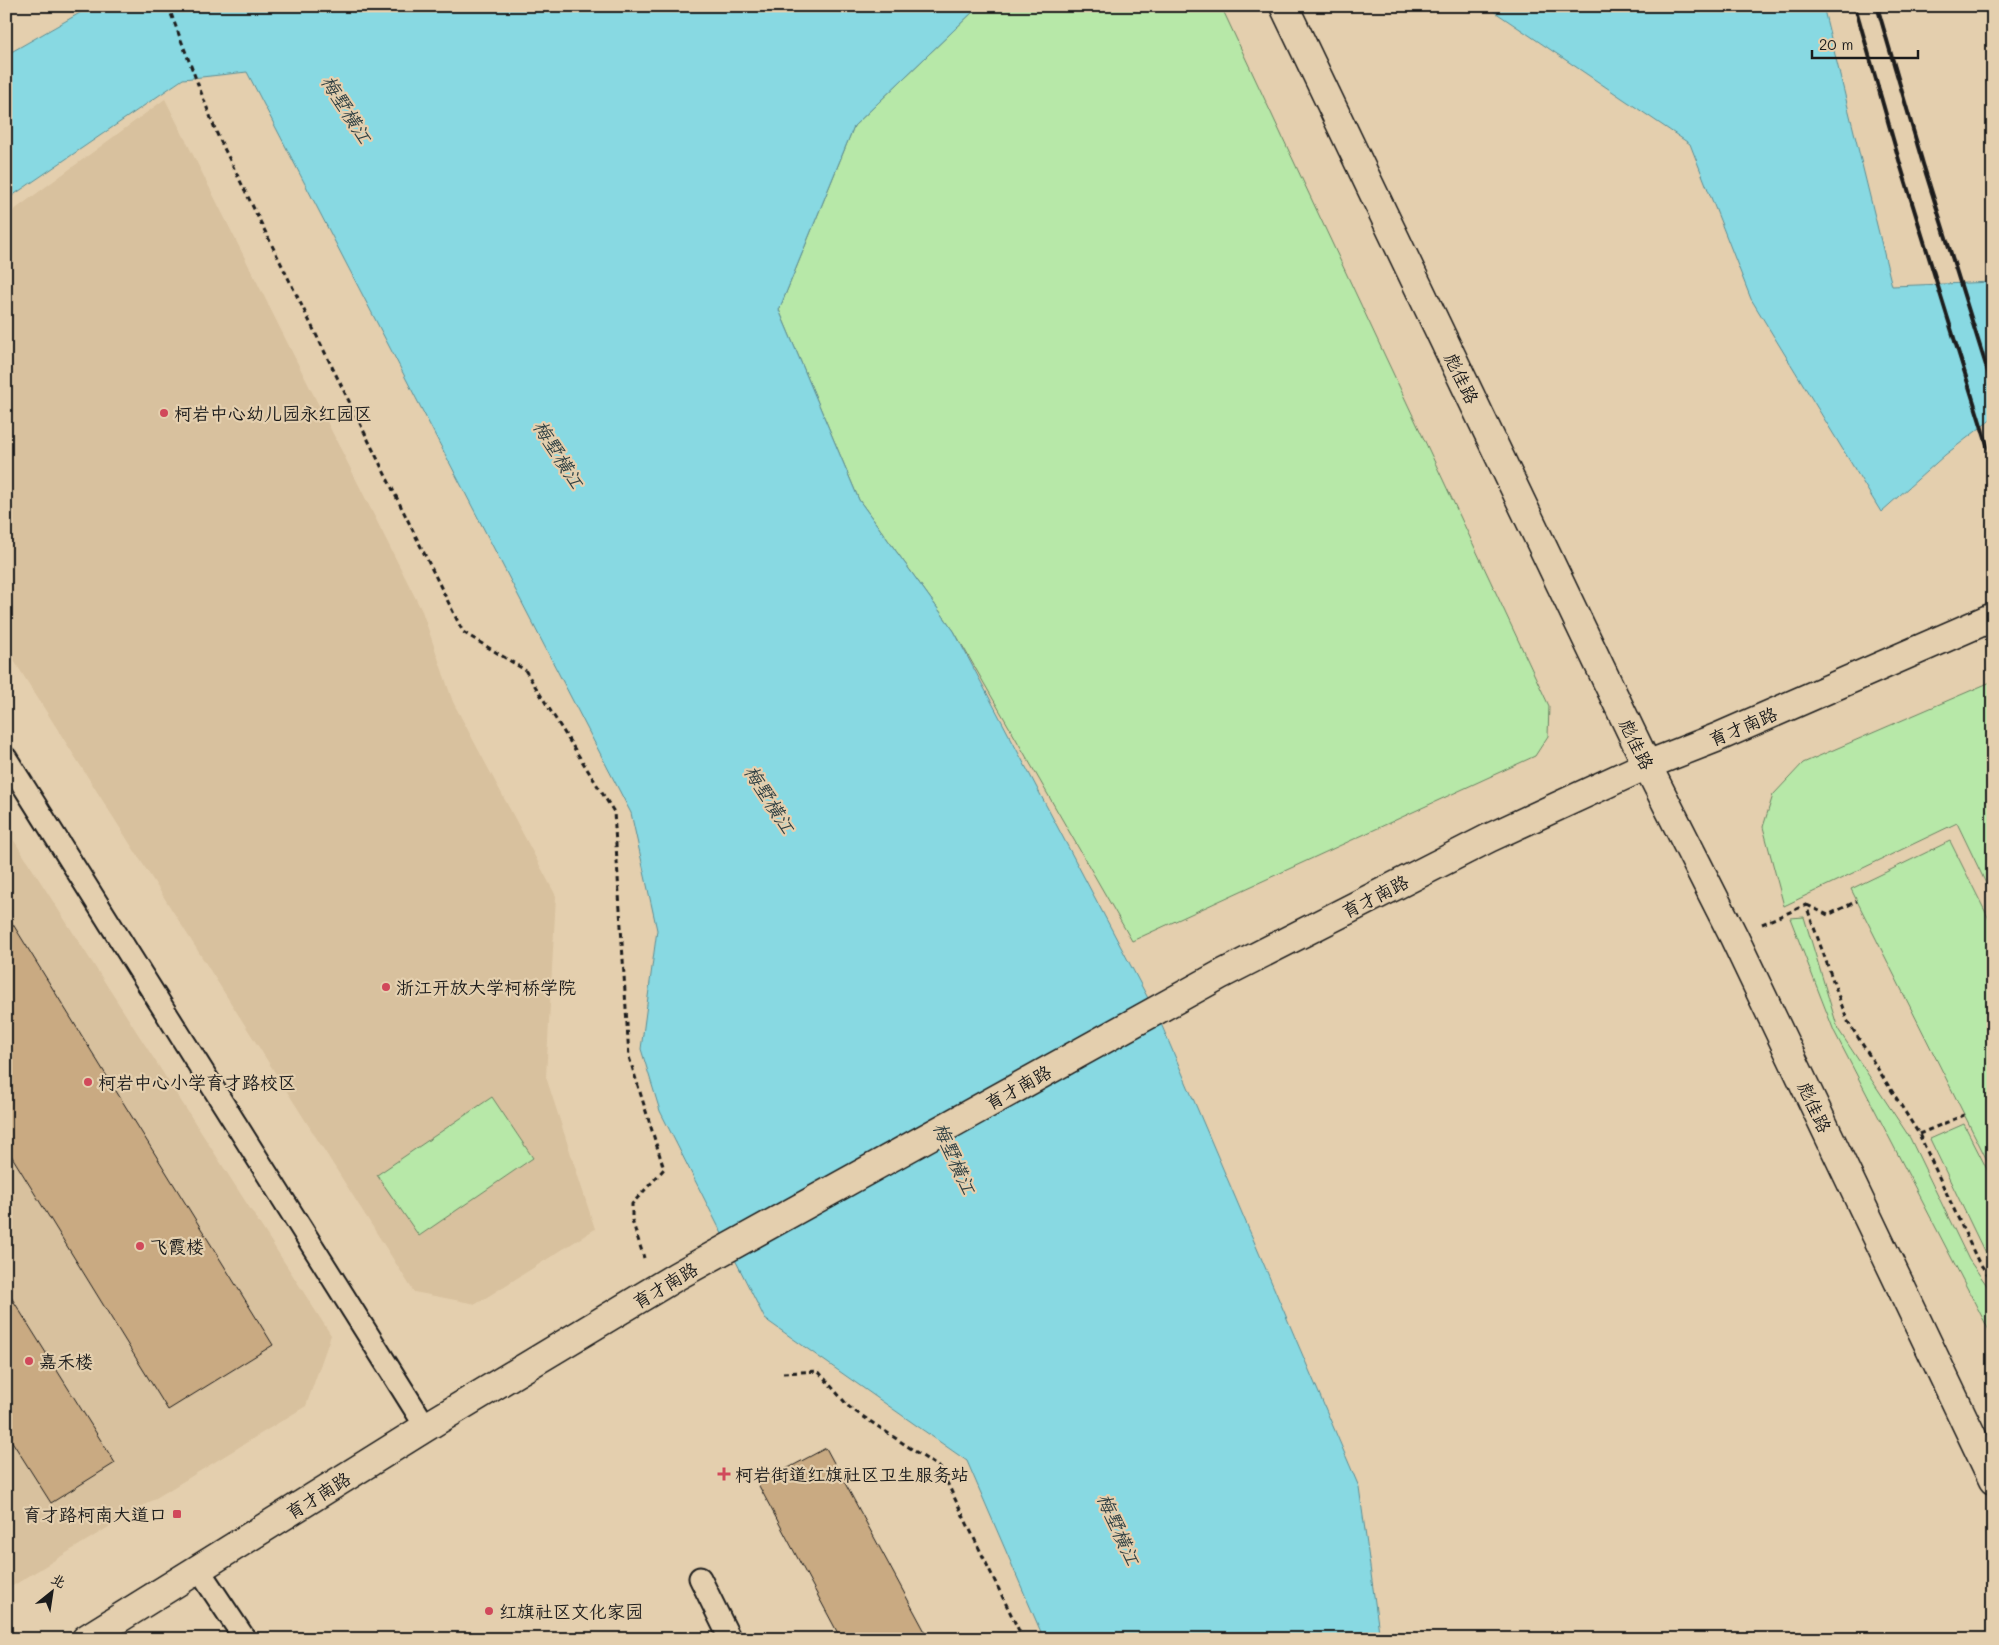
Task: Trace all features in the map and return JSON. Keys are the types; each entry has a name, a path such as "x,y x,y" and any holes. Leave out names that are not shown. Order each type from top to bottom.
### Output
{"street":[{"name":"彪佳路","path":"1284,6 1647,765 1734,937 1993,1480"},
{"name":"育才南路","path":"86,1639 426,1427 666,1283 1220,975 1489,838 1647,765 1716,738 1993,617"}],"lane":[{"path":"6,758 426,1427"},
{"path":"199,1570 245,1639"},
{"path":"700,1578 730,1639"}],"path":[{"path":"168,6 217,134 463,632 525,670 614,812 629,1057 664,1168 632,1204 632,1220 666,1283"},
{"path":"1734,937 1806,905 1828,914 1857,901"},
{"path":"1806,905 1847,1020 1919,1134 1978,1261 1993,1282"},
{"path":"1919,1134 1964,1115"},
{"path":"783,1373 818,1371 848,1407 940,1468 1022,1639"}],"shaded area":[{"path":"165,99 422,611 453,702 556,896 546,1077 595,1229 476,1304 414,1292 6,648 6,216"},
{"name":"柯岩中心小学育才路校区","path":"6,828 331,1335 306,1406 6,1590"}],"green space":[{"path":"979,6 1221,6 1549,706 1548,736 1535,756 1132,941 954,631 859,500 779,310 854,126"},
{"path":"1993,681 1993,898 1957,823 1784,906 1763,827 1773,795 1803,763"},
{"path":"1950,841 1993,927 1993,1172 1851,889"},
{"path":"1804,917 1838,1029 1910,1138 1969,1260 1993,1294 1993,1338 1834,1031 1790,918"},
{"path":"492,1097 533,1158 419,1236 377,1175"},
{"path":"1964,1124 1993,1181 1993,1266 1930,1139"}],"water":[{"name":"梅墅横江","path":"92,6 979,6 854,126 779,310 859,500 954,631 1159,1019 1359,1487 1380,1639 1044,1639 967,1461 765,1319 660,1111 641,1049 657,930 631,813 247,72 183,79 6,200 6,55"},
{"path":"1486,6 1823,6 1892,286 1993,282 1993,418 1945,455 1881,512 1751,299 1690,144"}],"building":[{"name":"飞霞楼","path":"6,913 273,1345 168,1410 6,1147"},
{"name":"嘉禾楼","path":"6,1289 115,1463 51,1503 6,1432"},
{"path":"826,1448 929,1639 841,1639 758,1484"}],"railway":[{"path":"1855,6 1901,167 1993,464"},
{"path":"1877,6 1923,164 1993,388"}],"place":[{"name":"柯岩中心幼儿园永红园区","path":"164,413"},
{"name":"浙江开放大学柯桥学院","path":"386,987"},
{"name":"柯岩中心小学育才路校区","path":"88,1082"},
{"name":"飞霞楼","path":"140,1246"},
{"name":"嘉禾楼","path":"29,1361"},
{"name":"柯岩街道红旗社区卫生服务站","path":"724,1474"},
{"name":"育才路柯南大道口","path":"177,1514"},
{"name":"红旗社区文化家园","path":"489,1611"}]}
